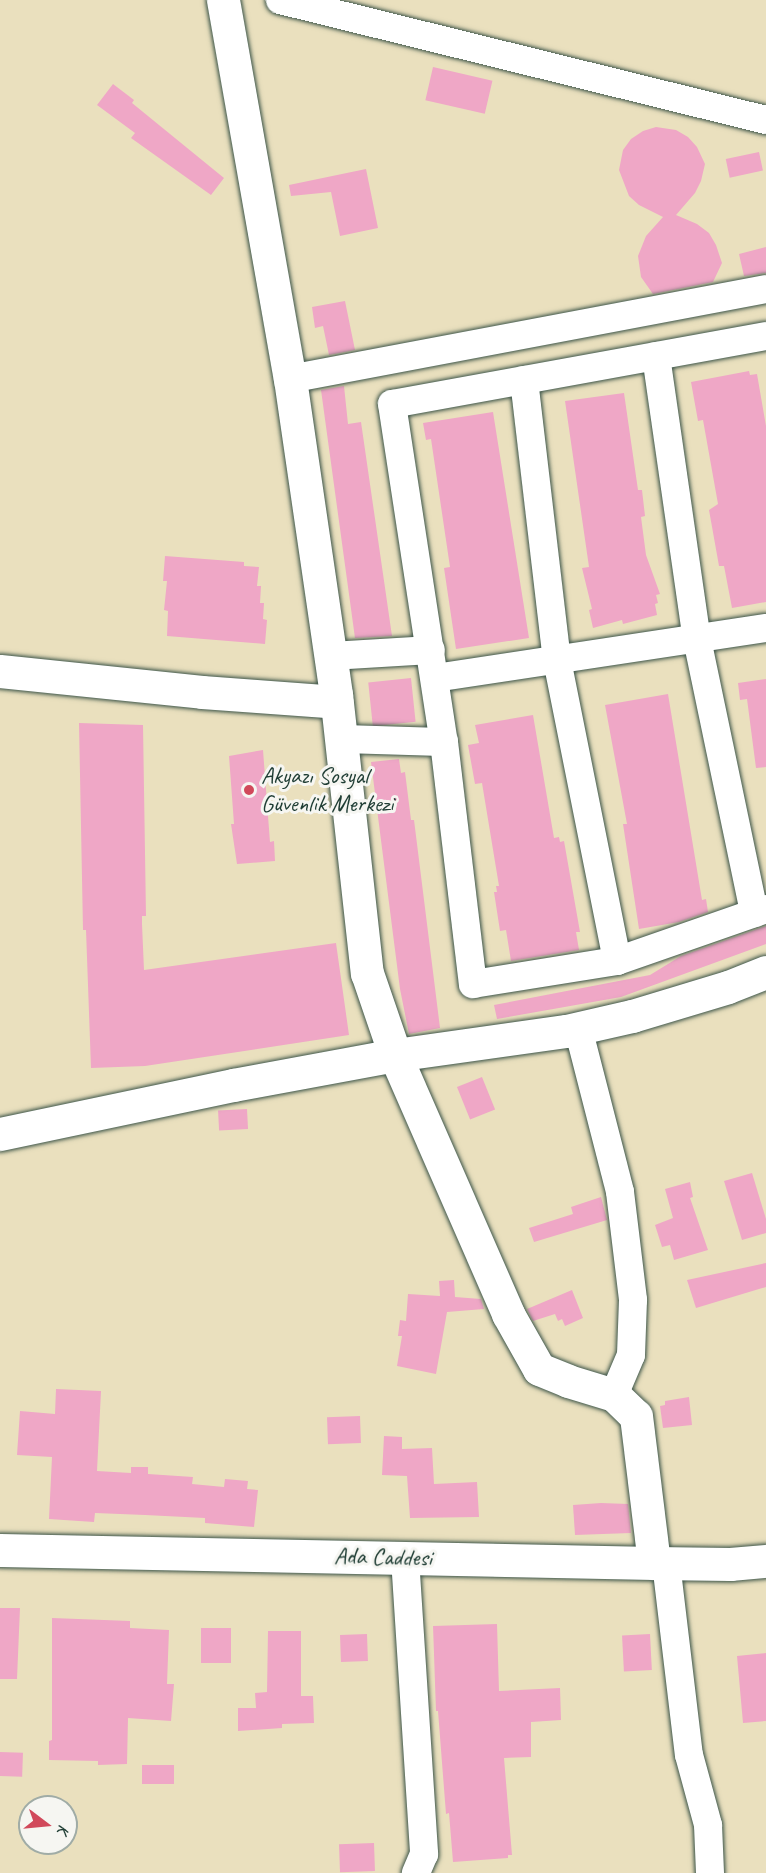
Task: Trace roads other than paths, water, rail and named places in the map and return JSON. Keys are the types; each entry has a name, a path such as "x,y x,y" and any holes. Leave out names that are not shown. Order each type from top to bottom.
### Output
{"main road":[{"path":"223,0 290,379 331,656 367,973 395,1055 508,1314 539,1369 568,1381 614,1395 636,1416 660,1563"},
{"path":"0,671 202,692 337,702"},
{"path":"0,1134 233,1085 395,1055 578,1028 685,1000 766,972"},
{"name":"Ada Caddesi","path":"0,1550 660,1563 730,1564 766,1561"}],"street":[{"path":"280,0 766,120"},
{"path":"290,379 766,289"},
{"path":"656,356 697,639 760,911 617,961 473,984 444,742 392,404 656,356 766,336"},
{"path":"524,380 557,660 617,961"},
{"path":"435,678 766,628"},
{"path":"331,656 431,650"},
{"path":"341,739 444,742"},
{"path":"578,1028 620,1192 633,1300 631,1355 614,1395"},
{"path":"405,1558 424,1854 416,1873"},
{"path":"660,1563 689,1755 708,1825 710,1873"}],"place":[{"name":"Akyazı Sosyal Güvenlik Merkezi","path":"249,790"}]}
